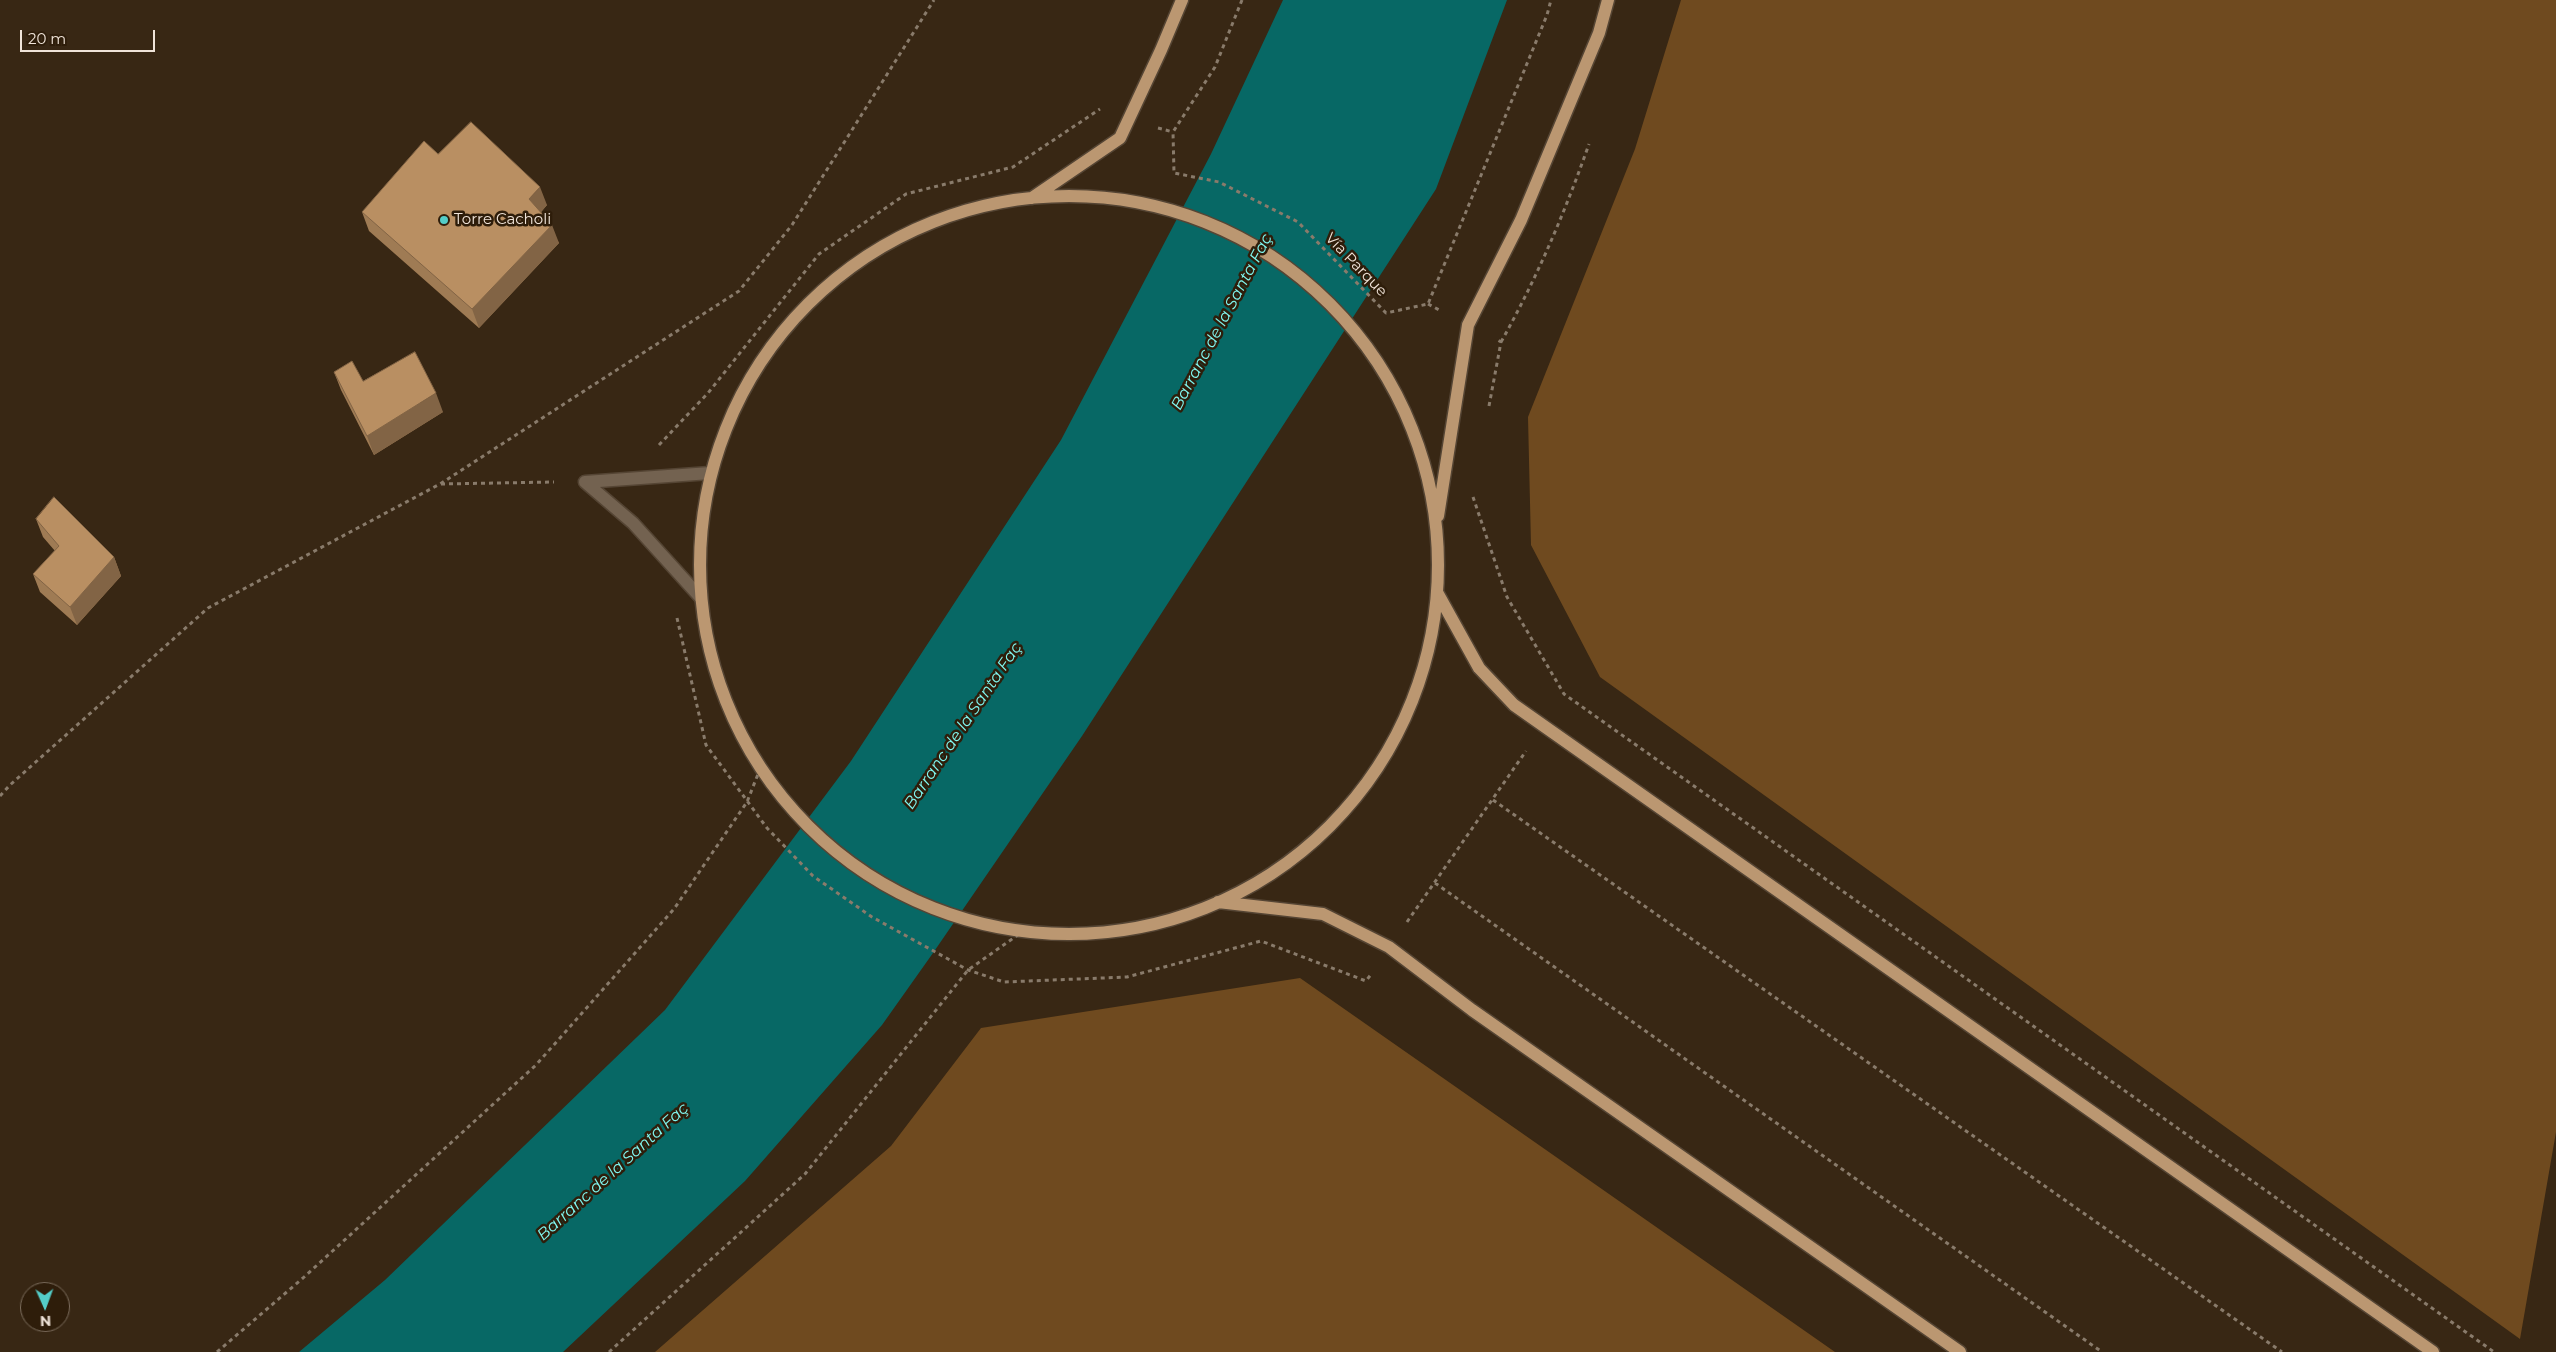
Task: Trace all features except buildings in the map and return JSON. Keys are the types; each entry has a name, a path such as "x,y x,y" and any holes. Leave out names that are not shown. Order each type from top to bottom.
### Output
{"main road":[{"path":"1031,198 1120,138 1182,0"},
{"path":"1437,521 1410,421 1372,354 1323,297 1272,257 1217,227 1160,207 1092,197 1031,198 970,209 905,234 844,272 802,310 761,359 733,409 710,473 700,538 700,597 712,662 738,732 760,769 812,831 867,874 926,906 976,924 1022,932 1068,934 1126,930 1175,919 1218,902 1299,854 1368,784 1404,721 1423,672 1438,594 1437,521 1468,325 1521,220 1599,33 1608,0"},
{"path":"1438,594 1479,668 1514,705 2432,1352"},
{"path":"1218,902 1323,914 1389,947 1472,1010 1960,1352"}],"lane":[{"path":"585,482 710,473"},
{"path":"585,482 633,523 700,597"}],"path":[{"path":"0,796 208,608 440,484 739,291 792,225 934,0"},
{"path":"657,476 659,445 708,393 818,254 906,194 1013,167 1098,108 1173,132 1215,66 1242,0"},
{"path":"1488,408 1502,342 1428,304 1547,15 1551,0"},
{"name":"Vía Parque","path":"1173,132 1174,173 1220,182 1298,222 1386,313 1428,304"},
{"path":"440,484 585,482"},
{"path":"1472,493 1507,597 1564,694 2494,1352"},
{"path":"676,612 706,745 767,828 812,876 872,917 968,970 1004,982"},
{"path":"217,1352 303,1278 536,1065 674,909 747,802 760,769"},
{"path":"1493,800 2282,1352"},
{"path":"1435,883 2102,1352"},
{"path":"609,1352 805,1174 968,970 1022,932"}],"shaded area":[{"path":"1681,0 2556,0 2556,1132 2520,1339 1600,677 1531,545 1528,417 1635,149"},
{"path":"1300,978 1835,1352 655,1352 891,1146 981,1028"}],"water":[{"name":"Barranc de la Santa Faç","path":"1283,0 1507,0 1436,189 1082,736 882,1025 745,1181 563,1352 299,1352 385,1280 665,1010 851,761 1061,440 1211,154"}],"place":[{"name":"Torre Cacholi","path":"444,220"}]}
